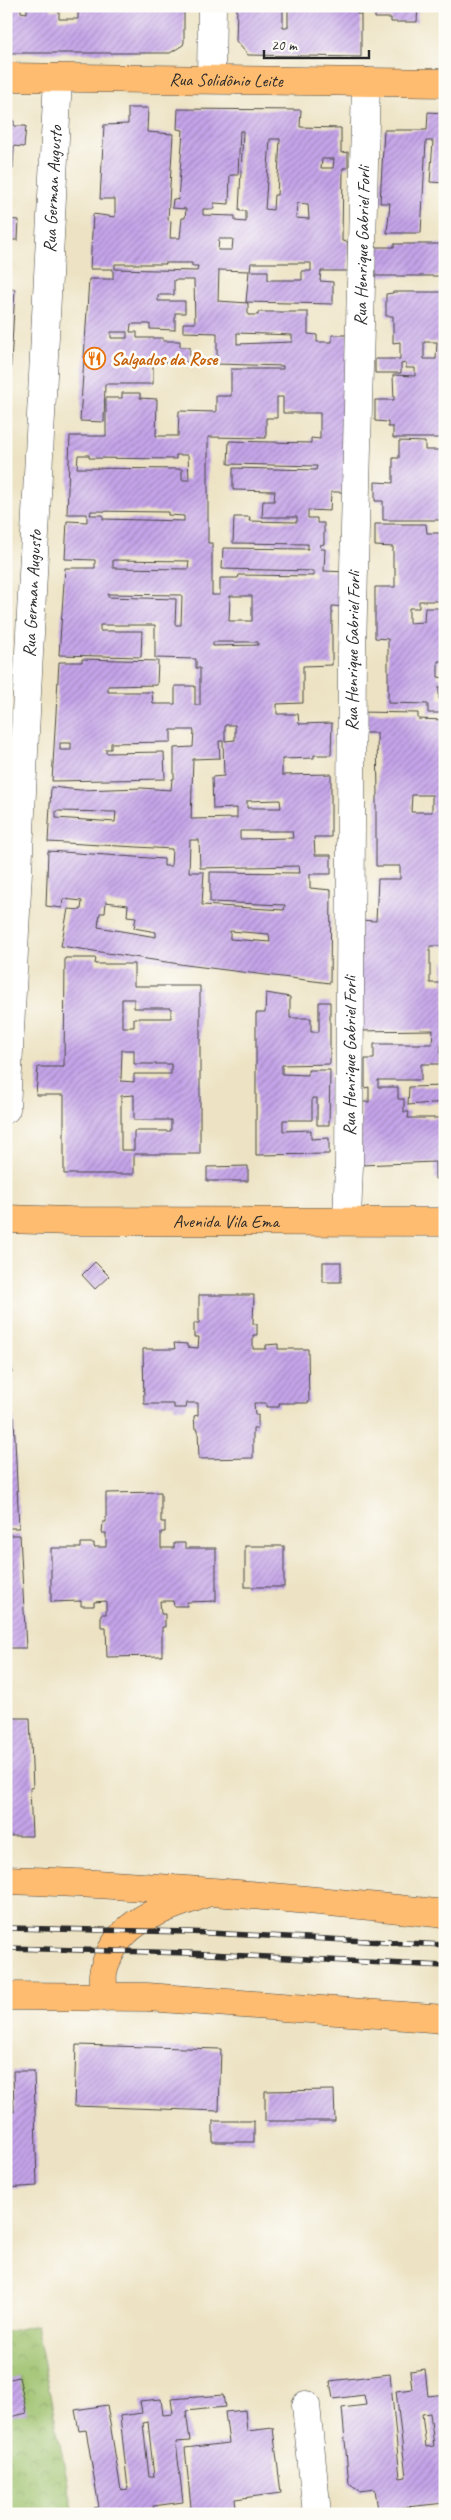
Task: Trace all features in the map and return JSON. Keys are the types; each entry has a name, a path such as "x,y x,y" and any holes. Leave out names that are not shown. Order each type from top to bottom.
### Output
{"main road":[{"name":"Rua Solidônio Leite","path":"6,77 211,78 445,83"},
{"name":"Avenida Vila Ema","path":"6,1219 71,1221 347,1220 445,1222"},
{"path":"6,1880 212,1890 445,1914"},
{"path":"104,1997 103,1970 121,1934 144,1917 212,1890"},
{"path":"6,1996 157,1998 445,2019"}],"street":[{"path":"211,78 212,6"},
{"name":"Rua German Augusto","path":"6,1109 58,78"},
{"name":"Rua Henrique Gabriel Forli","path":"347,1220 352,650 366,82"},
{"path":"306,2405 317,2514"}],"green space":[{"path":"36,2325 74,2514 6,2514 6,2332"}],"building":[{"path":"6,6 21,6 21,12 27,13 27,6 51,6 51,10 59,10 59,19 78,19 78,6 184,6 184,42 183,45 170,53 6,53"},
{"path":"237,6 283,6 283,27 288,27 288,6 357,6 357,14 361,14 361,57 248,55 236,41"},
{"path":"375,6 418,6 417,22 391,22 391,18 375,18"},
{"path":"128,108 148,108 147,132 173,134 168,220 171,221 170,238 180,238 182,218 185,218 186,209 172,208 173,199 178,200 183,130 177,129 178,109 301,110 300,127 341,128 341,153 348,152 348,168 343,168 342,241 348,242 348,271 321,271 320,281 333,282 333,304 246,302 249,271 219,270 218,301 248,303 248,315 258,315 258,312 308,312 308,334 317,335 317,342 332,342 332,335 348,335 348,492 331,492 330,511 308,510 308,518 317,518 317,523 324,523 324,544 320,545 321,549 325,549 324,571 347,572 347,607 332,606 332,665 303,666 303,703 277,704 277,714 298,714 299,724 332,723 331,755 314,755 314,758 282,759 282,775 331,774 331,837 314,837 315,855 331,855 331,874 310,874 310,888 331,890 330,983 186,965 61,946 68,909 81,910 82,901 63,899 62,908 46,906 48,851 164,859 164,866 171,866 172,849 48,842 51,787 80,790 142,788 171,790 172,779 174,779 174,748 193,747 194,730 171,730 171,742 111,743 111,749 106,749 106,753 164,752 165,779 52,781 59,662 82,662 82,659 158,661 157,685 108,686 108,692 152,692 153,704 175,704 175,686 195,686 195,705 200,705 200,668 196,668 196,659 155,658 155,625 100,625 100,631 142,631 141,657 59,655 65,568 95,568 95,560 65,559 67,521 87,522 87,514 67,514 70,436 106,436 106,398 122,398 122,393 140,393 140,398 157,399 156,436 178,436 179,411 216,412 216,396 231,396 231,369 283,369 283,366 217,364 217,333 183,332 183,323 195,323 194,280 174,280 174,295 158,295 158,301 185,301 185,313 175,313 175,330 150,329 150,324 131,324 130,332 137,332 137,338 163,338 163,341 180,341 180,347 190,347 190,362 153,362 153,384 105,384 104,422 80,421 89,279 113,279 113,269 90,269 93,214 115,217 115,199 100,199 104,125 128,124","holes":["240,131 243,131 239,211 246,211 246,222 235,221 235,216 203,215 203,209 214,209 214,203 229,204 230,175 238,175","270,139 280,139 277,195 274,195 273,210 265,209","322,159 334,159 333,168 321,168","297,203 308,204 309,219 296,218","219,239 233,239 232,250 218,250","192,263 192,266 198,266 197,271 115,269 115,264","251,263 311,263 311,271 302,271 302,280 268,280 268,271 250,271","111,332 127,332 127,338 111,338","237,333 292,335 292,342 237,344","277,397 283,397 283,413 320,413 320,439 311,438 311,443 229,441 228,464 317,466 316,470 233,468 233,490 275,491 274,501 263,501 262,517 297,517 297,522 249,521 250,517 234,517 233,543 308,544 308,549 223,548 222,569 314,571 314,576 239,575 238,578 220,578 220,595 212,595 212,543 208,543 208,437 266,438 266,418 277,418","78,455 89,455 89,458 176,459 176,455 188,455 189,480 182,480 182,469 77,468","91,511 168,512 168,515 184,516 184,521 103,519 103,515 90,515","113,560 189,561 188,569 113,568","108,594 182,595 181,625 175,625 176,599 108,597","230,596 252,596 252,621 229,621","213,642 258,642 258,645 213,646","225,725 235,725 235,740 225,741","219,741 223,741 224,776 212,777 213,809 237,808 237,818 191,819 193,759 220,758","60,743 71,743 71,750 60,750","280,800 281,808 247,808 247,801","56,811 116,812 115,822 56,818","240,831 292,831 293,838 240,839","190,840 199,840 200,868 299,866 300,873 210,872 210,902 285,905 284,910 202,905 204,872 189,872","106,902 128,905 127,916 136,917 134,928 156,932 156,937 98,927 100,913 105,913","230,931 269,934 270,942 230,939"]},
{"path":"428,112 445,113 445,183 430,182 433,141 426,141 421,233 387,233 390,203 380,203 384,130 427,130"},
{"path":"6,120 14,121 14,126 26,126 24,147 14,146 13,169 6,169"},
{"path":"6,219 19,220 18,240 6,240"},
{"path":"394,244 445,244 445,276 375,276 375,247 394,247"},
{"path":"6,289 15,289 10,383 6,383"},
{"path":"445,292 445,438 393,438 393,427 388,427 388,422 375,421 375,400 394,400 393,375 415,376 415,368 406,368 406,363 401,364 401,373 375,373 375,359 400,359 400,342 393,343 393,316 386,316 386,294","holes":["424,342 437,342 436,359 424,359"]},
{"path":"399,441 425,442 425,450 445,450 445,520 383,520 383,501 375,501 375,482 393,483 393,458 399,458"},
{"path":"375,524 426,524 427,533 440,533 440,545 445,545 445,586 440,586 440,601 419,601 419,608 409,608 409,623 424,622 425,608 445,608 445,661 438,661 438,677 445,678 445,688 439,687 439,699 445,699 445,713 428,713 428,704 388,703 388,639 375,638 375,587 395,587 395,567 393,567 393,547 375,546"},
{"path":"358,712 418,713 418,719 445,720 445,946 430,946 430,983 443,983 443,962 445,962 445,1045 441,1045 440,1064 421,1064 421,1080 378,1080 378,1087 398,1087 398,1099 404,1099 404,1112 409,1112 408,1118 445,1118 445,1179 435,1179 435,1162 361,1165 361,1102 369,1102 369,1087 365,1088 365,1059 374,1059 374,1044 432,1044 433,1030 357,1031 358,920 376,921 378,879 400,879 400,866 376,866 377,733 358,733","holes":["412,795 432,795 432,812 411,812"]},
{"path":"65,958 96,958 95,964 134,964 134,986 200,986 200,1154 134,1154 134,1174 64,1174 64,1095 36,1095 38,1067 64,1067","holes":["122,999 134,999 134,1008 171,1008 171,1018 134,1018 134,1027 122,1027","122,1050 134,1050 134,1064 171,1064 171,1074 134,1074 134,1082 121,1081","134,1095 134,1120 171,1120 171,1131 134,1131 134,1150 121,1150 121,1096"]},
{"path":"266,993 290,997 290,1018 311,1018 311,1032 319,1032 319,1002 330,1002 330,1064 282,1065 282,1074 308,1075 308,1070 330,1070 329,1125 317,1125 317,1098 312,1098 312,1120 283,1120 283,1131 311,1130 311,1139 329,1138 329,1154 256,1155 256,1013 265,1013"},
{"path":"445,1086 445,1102 408,1105 409,1087"},
{"path":"248,1166 248,1181 207,1181 207,1167"},
{"path":"95,1262 109,1276 95,1289 82,1275"},
{"path":"323,1262 341,1262 341,1282 323,1282"},
{"path":"6,1275 8,1275 10,1316 6,1316"},
{"path":"199,1295 254,1295 253,1324 257,1324 257,1335 253,1335 253,1349 266,1349 266,1345 278,1344 278,1349 308,1349 309,1403 279,1403 279,1407 266,1407 266,1403 254,1403 255,1415 258,1415 258,1428 253,1428 253,1458 199,1459 198,1429 195,1429 194,1416 198,1415 198,1403 187,1403 186,1408 174,1408 174,1404 144,1404 143,1349 175,1349 174,1343 187,1344 187,1347 198,1348 199,1337 194,1337 194,1323 199,1323"},
{"path":"6,1356 11,1356 12,1373 6,1373"},
{"path":"6,1417 14,1417 19,1528 6,1528"},
{"path":"161,1492 161,1522 165,1522 165,1532 161,1532 161,1548 174,1548 174,1543 185,1543 185,1548 216,1548 216,1601 187,1602 187,1606 174,1606 173,1601 160,1601 161,1614 165,1614 165,1627 162,1627 162,1656 107,1657 106,1627 101,1627 101,1614 106,1614 106,1601 94,1602 94,1606 81,1606 81,1601 51,1602 51,1548 81,1548 81,1543 94,1543 94,1547 106,1547 106,1533 102,1533 103,1522 106,1522 106,1493"},
{"path":"6,1535 20,1535 26,1648 6,1648"},
{"path":"245,1546 284,1546 284,1587 245,1587"},
{"path":"6,1718 30,1718 33,1788 30,1788 32,1836 6,1836"},
{"path":"76,2045 221,2049 219,2111 74,2106"},
{"path":"13,2071 34,2071 37,2186 6,2188 6,2112 14,2112"},
{"path":"334,2090 335,2121 265,2121 265,2091"},
{"path":"213,2121 254,2121 254,2142 213,2142"},
{"path":"425,2369 428,2396 445,2394 445,2503 378,2510 375,2489 359,2491 349,2484 342,2408 366,2405 364,2395 333,2399 330,2381 390,2374 400,2478 406,2477 396,2391 412,2389 410,2371","holes":["430,2413 434,2446 426,2447 422,2414"]},
{"path":"19,2377 27,2413 6,2418 6,2380"},
{"path":"223,2395 225,2407 186,2411 190,2441 176,2442 183,2502 153,2506 154,2510 125,2514 95,2514 94,2508 99,2507 86,2430 79,2431 75,2410 107,2405 121,2490 128,2489 120,2416 142,2413 140,2401 161,2399 163,2415 173,2414 171,2399","holes":["148,2422 154,2477 149,2477 143,2423"]},
{"path":"245,2410 247,2431 273,2428 281,2493 235,2499 237,2514 185,2514 184,2508 191,2507 185,2448 229,2443 225,2412"}],"railway":[{"path":"6,1928 189,1932 445,1945"},
{"path":"6,1948 188,1953 445,1966"}],"place":[{"name":"Salgados da Rose","path":"95,359"}]}
